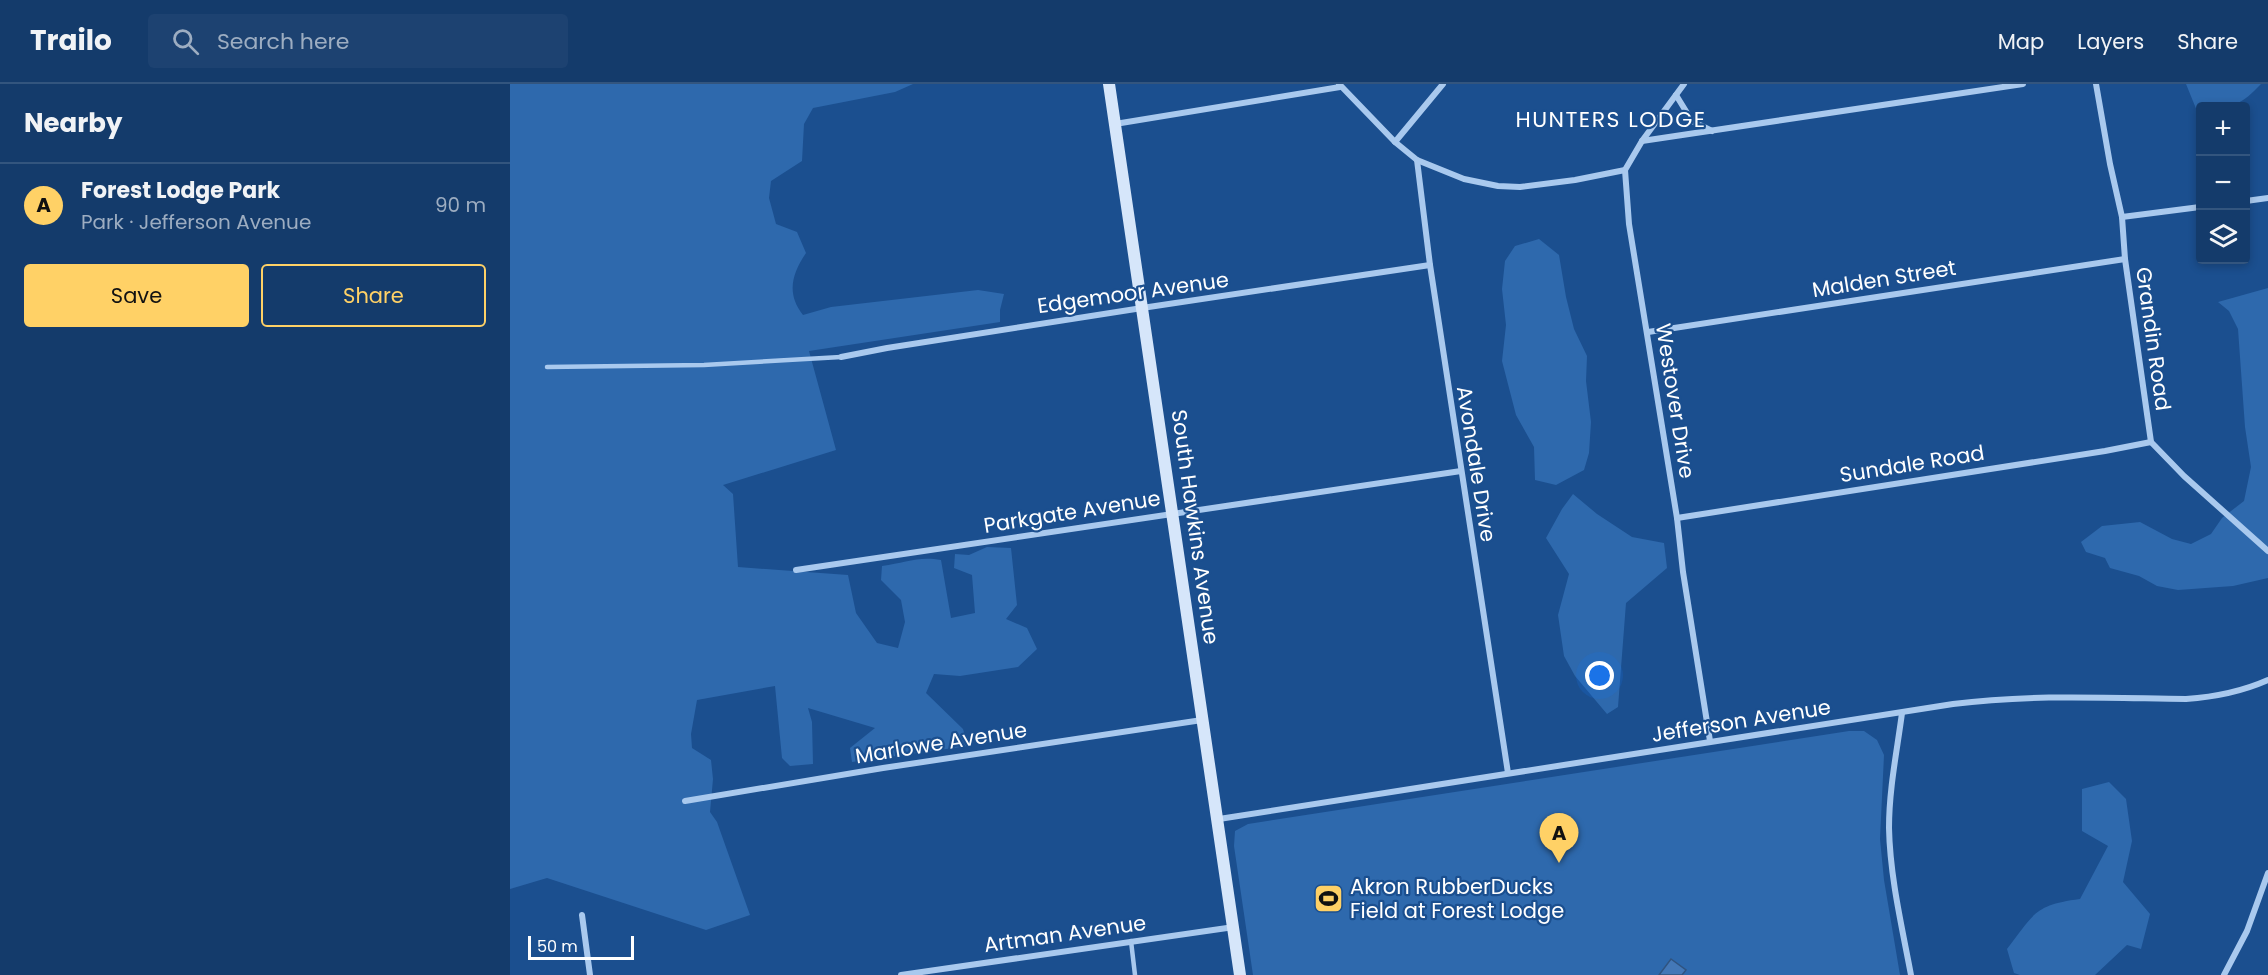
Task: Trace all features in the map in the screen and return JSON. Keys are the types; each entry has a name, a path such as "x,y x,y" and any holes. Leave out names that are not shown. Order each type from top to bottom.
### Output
{"main road":[{"name":"South Hawkins Avenue","path":"1109,84 1202,720 1235,926 1240,975"}],"street":[{"path":"1395,142 1443,84"},
{"path":"1115,124 1340,86 1395,142 1417,160 1464,179 1498,186 1520,187 1575,180 1625,170 1642,141 1684,84"},
{"path":"1642,141 2023,84"},
{"name":"Grandin Road","path":"2096,84 2122,217 2125,259 2151,442 2184,476 2268,551"},
{"path":"1676,95 1692,121 1712,131"},
{"name":"Avondale Drive","path":"1417,160 1430,265 1508,773"},
{"name":"Westover Drive","path":"1625,170 1629,224 1648,332 1710,741"},
{"path":"2250,200 2268,198"},
{"path":"2122,217 2196,208"},
{"name":"Malden Street","path":"1648,332 2125,259"},
{"name":"Edgemoor Avenue","path":"841,357 1142,308 1430,265"},
{"name":"Sundale Road","path":"1677,518 2105,452 2151,442"},
{"name":"Parkgate Avenue","path":"796,570 1461,471"},
{"name":"Jefferson Avenue","path":"1219,819 1710,741 1997,699 2208,697 2241,690 2268,680"},
{"path":"1902,713 1891,794 1889,828 1892,866 1911,975"},
{"name":"Marlowe Avenue","path":"685,801 883,768 1202,720"},
{"path":"2224,975 2247,931 2268,873"},
{"path":"582,915 590,975"},
{"name":"Artman Avenue","path":"901,975 1235,926"}],"lane":[{"path":"547,367 704,364 841,357"},
{"path":"1131,941 1135,975"}],"shaded area":[{"path":"510,84 913,84 895,92 813,108 804,124 802,161 771,181 769,198 776,224 797,232 806,253 794,276 794,299 803,315 831,307 978,290 1004,294 1000,322 809,351 836,450 723,485 733,494 738,567 848,575 856,613 877,643 898,648 905,622 901,600 881,580 882,566 918,559 941,560 951,618 975,613 972,575 954,568 955,554 969,555 987,547 1011,548 1017,605 1006,619 1027,628 1037,649 1018,667 960,676 934,674 926,693 963,729 968,746 852,762 850,748 875,728 808,708 812,722 813,764 790,766 782,758 775,686 697,700 691,734 692,748 711,760 713,779 710,812 717,822 750,915 706,930 547,878 510,889"},
{"path":"2186,84 2261,84 2240,102 2196,102 2196,109"},
{"path":"1539,239 1559,255 1574,329 1587,356 1586,381 1591,422 1589,453 1584,470 1556,485 1535,480 1534,447 1516,415 1502,361 1506,325 1502,289 1505,261 1515,246"},
{"path":"2268,288 2268,578 2233,586 2178,590 2157,586 2139,576 2110,568 2105,558 2086,552 2081,542 2102,526 2140,522 2172,539 2191,544 2211,534 2222,518 2244,501 2251,467 2245,427 2238,329 2229,311 2218,302"},
{"path":"1573,494 1597,514 1632,537 1664,543 1667,568 1626,603 1618,707 1607,714 1575,676 1564,656 1558,615 1569,574 1546,538"},
{"path":"1849,731 1864,731 1877,740 1884,755 1880,839 1884,880 1900,975 1253,975 1234,846 1235,831 1248,824"},
{"path":"2109,782 2126,799 2132,841 2123,882 2150,914 2141,949 2127,945 2095,975 2020,975 2014,973 2007,949 2023,927 2044,908 2080,899 2108,846 2082,831 2082,789"}],"building":[{"path":"1671,959 1686,970 1682,975 1659,975"}],"place":[{"name":"Forest Lodge Park","path":"1559,863"},
{"name":"Akron RubberDucks Field at Forest Lodge","path":"1329,899"}],"district":[{"name":"HUNTERS LODGE","path":"1611,119"}]}
